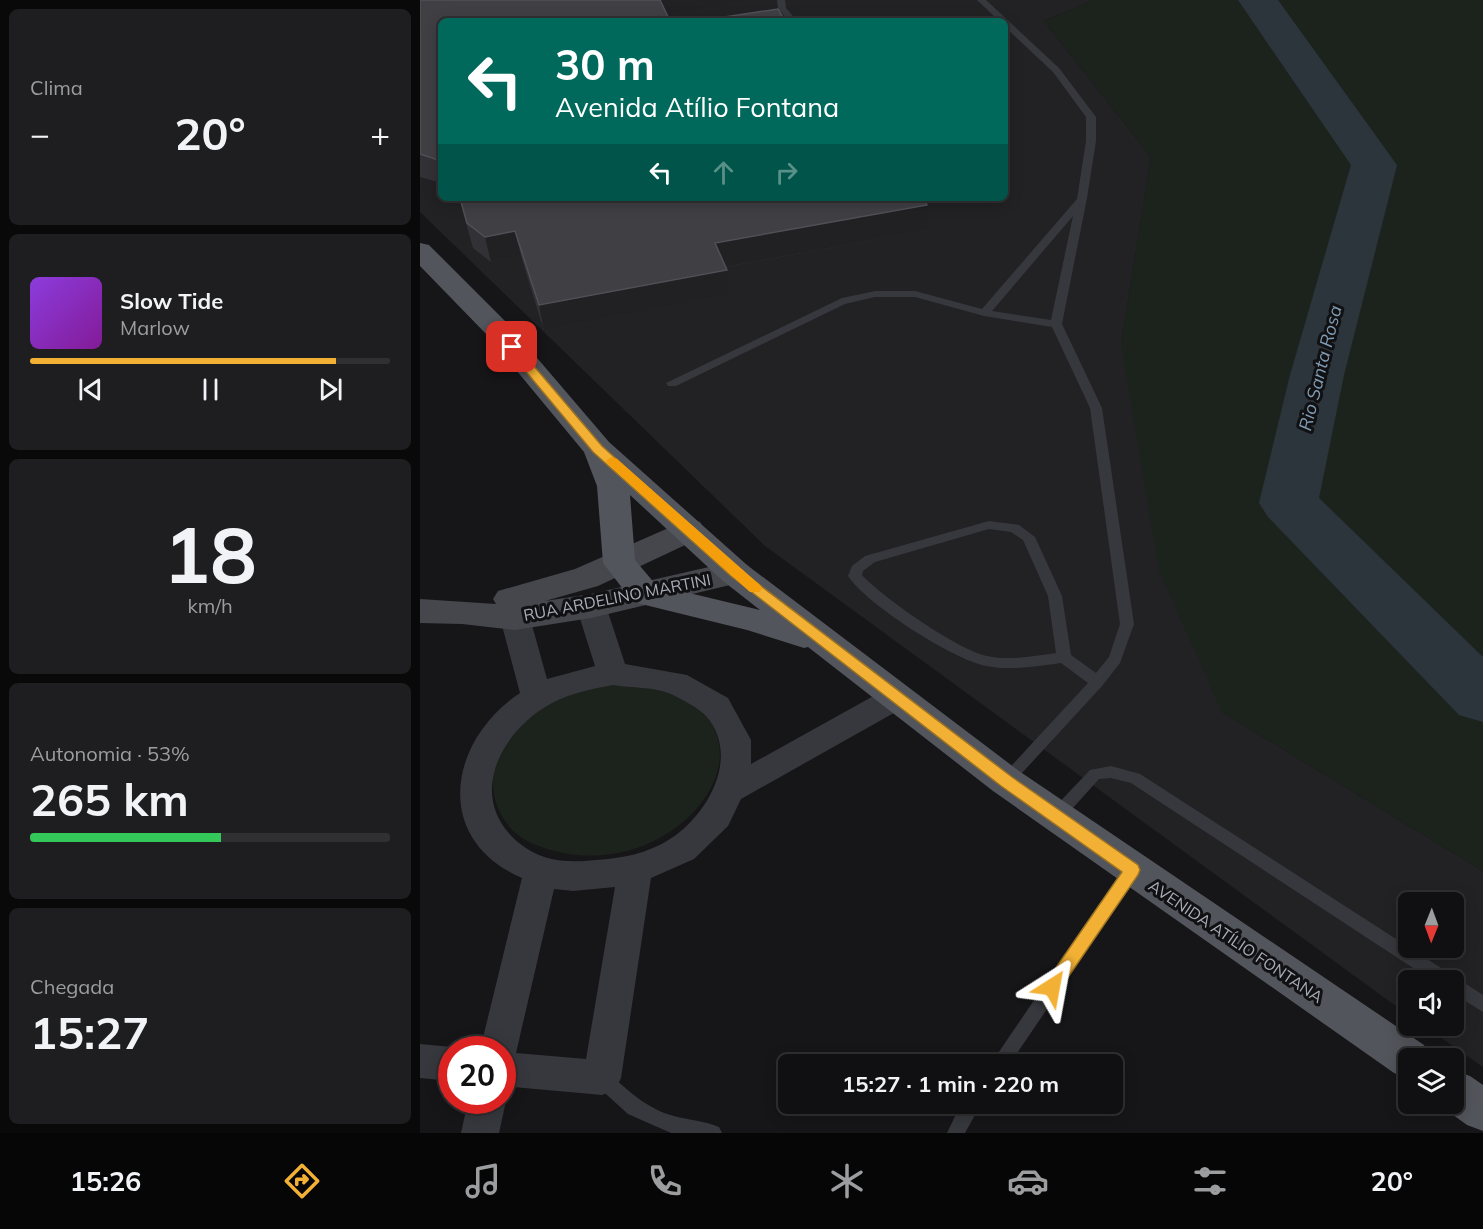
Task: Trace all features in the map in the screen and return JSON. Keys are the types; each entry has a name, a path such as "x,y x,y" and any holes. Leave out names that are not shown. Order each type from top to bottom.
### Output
{"main road":[{"name":"AVENIDA ATÍLIO FONTANA","path":"420,251 498,330 598,449 735,573 1006,781 1398,1051"},
{"path":"598,449 612,486 617,518 619,562 645,594 750,619 829,644"},
{"path":"1464,1097 1483,1110"}],"street":[{"name":"RUA ARDELINO MARTINI","path":"462,612 586,578 689,530"},
{"name":"RUA ARDELINO MARTINI","path":"420,611 462,612 515,618 591,606 735,573"},
{"path":"591,606 612,674"},
{"path":"515,618 537,697"},
{"path":"612,674 638,674 663,678 695,691 720,711 731,728 737,747 738,768 733,789 723,810 707,829 686,846 662,860 635,871 592,877 570,877 541,871 516,860 495,843 481,823 474,801 476,778 483,755 496,733 537,697 586,678 612,674"},
{"path":"733,789 897,697"},
{"path":"502,1036 541,871"},
{"path":"516,1070 602,1078 635,871"},
{"path":"420,1061 438,1063"},
{"path":"480,1133 484,1114"}],"lane":[{"path":"781,0 782,8 790,18"},
{"path":"981,0 1000,18"},
{"path":"1006,781 1097,682 1115,659 1127,624 1096,408 1056,324 1082,198 1091,141 1091,117 1056,70 1008,26"},
{"path":"984,313 1082,198"},
{"path":"672,383 842,301 875,294 915,294 984,313 1056,324"},
{"path":"1064,657 1023,664 983,661 937,637 884,603 861,585 855,576 856,568 870,559 989,525 1014,528 1028,537 1055,596 1064,657 1097,682"},
{"path":"1057,815 1095,774 1111,772 1135,778 1430,970"},
{"path":"1007,1054 1132,870"},
{"path":"1464,992 1483,1004"},
{"path":"602,1078 634,1108 671,1124 713,1133"},
{"path":"956,1133 965,1114"}],"shaded area":[{"path":"420,0 1094,0 1044,21 1151,157 1121,345 1222,712 1483,871 1483,1067 1464,1054 1464,1048 1456,1048 1438,1036 1464,1036 1464,970 1398,970 1398,1008 765,546 420,212"},
{"path":"1094,0 1483,0 1483,871 1222,712 1159,571 1121,345 1151,157 1044,21"},
{"path":"634,683 657,686 698,708 718,737 718,770 702,803 672,830 633,849 586,856 536,845 522,838 502,817 496,804 493,775 495,760 501,746 526,716 548,703 589,685"}],"building":[{"path":"420,0 660,0 669,18 438,18 438,160 420,154"},
{"path":"778,9 783,18 718,18"},
{"path":"461,201 925,201 927,205 715,243 727,270 539,305 515,231 485,237 467,223"}],"waterway":[{"name":"Rio Santa Rosa","path":"1258,0 1374,165 1317,375 1289,503 1483,697"}],"slow traffic":[{"path":"612,461 735,573 755,588"}],"route":[{"path":"512,347 598,449 735,573 1006,781 1132,870 1052,987"}]}
